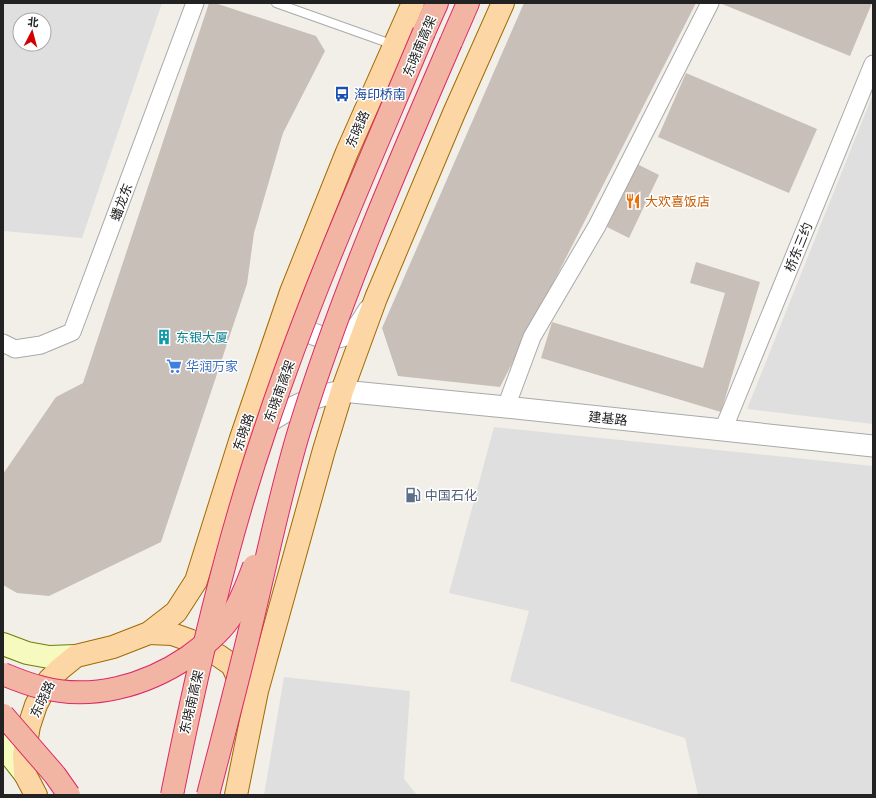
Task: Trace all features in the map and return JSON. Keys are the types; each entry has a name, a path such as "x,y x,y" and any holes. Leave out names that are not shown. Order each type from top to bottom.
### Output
{"highway":[{"name":"东晓南高架","path":"172,795 193,695 220,584 233,534 266,427 321,277 437,3"},
{"path":"3,674 41,687 59,691 82,693 101,691 142,682 161,674 198,650 216,634 229,619 239,603 255,564 353,276 382,203 468,3"},
{"path":"208,795 253,620 288,470"},
{"path":"3,715 55,775 69,795"}],"main road":[{"name":"东晓路","path":"36,795 25,774 24,755 29,726 36,705 49,680 76,656 113,647 149,633 176,612 196,580 240,441 291,292 347,152 413,3"},
{"path":"236,795 257,691 342,391 376,298 451,120 503,3"},
{"path":"149,633 172,634 189,640 219,656 232,665 245,692 251,718"},
{"path":"3,644 27,653 49,657 76,656"},
{"path":"3,746 25,774"}],"street":[{"name":"蟠龙东","path":"3,343 15,349 41,345 72,332 195,3"},
{"path":"506,407 532,337 597,226 710,3"},
{"name":"桥东三约","path":"723,430 873,64"},
{"path":"291,292 293,309 299,324 310,333 327,338 340,337 354,330 359,325 376,298"},
{"name":"建基路","path":"240,441 289,408 323,395 342,391 873,446"}],"lane":[{"path":"276,3 394,46"}],"shaded area":[{"path":"3,3 162,3 82,238 3,231"},
{"path":"873,94 873,424 747,409"},
{"path":"494,427 873,466 873,795 698,795 685,738 510,681 529,611 449,593"},
{"path":"284,677 410,691 404,779 417,795 264,795"}],"building":[{"name":"东银大厦","path":"209,3 215,3 316,36 325,51 283,133 254,233 247,284 161,542 49,596 17,593 3,585 3,474 56,397 83,383"},
{"path":"524,3 696,3 500,387 398,376 382,328"},
{"path":"872,3 850,56 722,4"},
{"path":"686,73 817,129 789,193 658,137"},
{"name":"大欢喜饭店","path":"637,164 659,175 629,238 607,227"},
{"path":"696,262 760,282 721,412 541,358 552,322 703,368 725,293 690,283"}],"place":[{"name":"海印桥南","path":"342,94"},
{"name":"大欢喜饭店","path":"633,201"},
{"name":"东银大厦","path":"164,337"},
{"name":"华润万家","path":"174,366"},
{"name":"中国石化","path":"413,495"}]}
